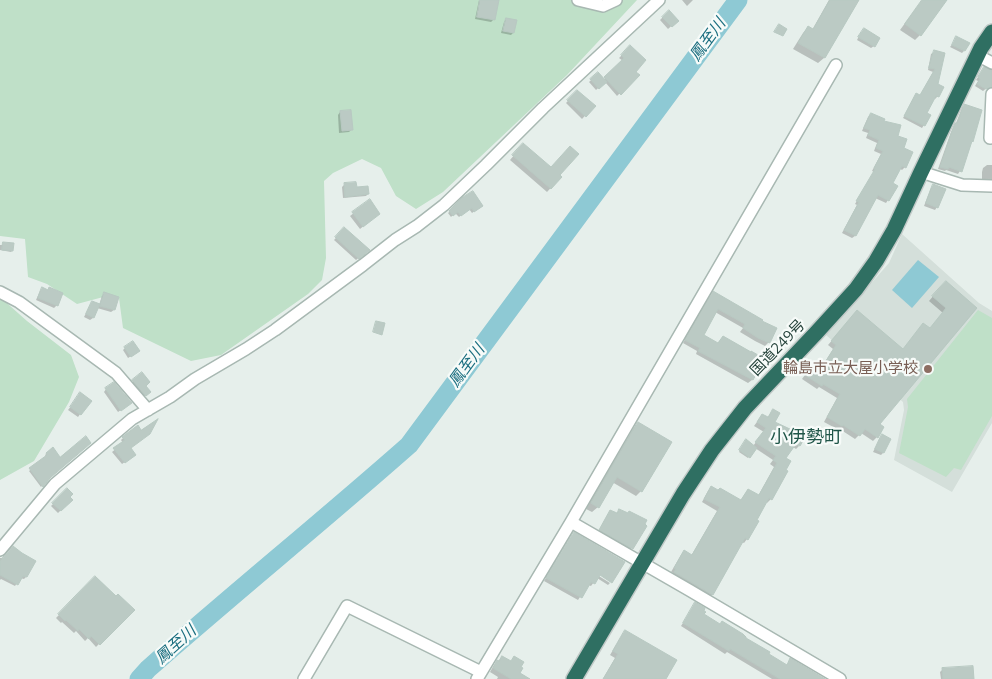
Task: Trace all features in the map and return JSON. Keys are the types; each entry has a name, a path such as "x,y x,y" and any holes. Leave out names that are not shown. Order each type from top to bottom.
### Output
{"highway":[{"name":"国道249号","path":"574,679 683,494 712,450 746,408 860,284 876,261 894,230 977,55 992,32"}],"street":[{"path":"578,0 603,6 616,0"},
{"path":"0,550 55,484 132,419 275,330 444,205 659,0"},
{"path":"977,55 992,63"},
{"path":"304,679 347,606 482,676 836,66"},
{"path":"990,138 992,94"},
{"path":"921,172 962,185 992,186"},
{"path":"0,292 19,302 116,373 148,410"},
{"path":"572,522 840,679"}],"shaded area":[{"name":"輪島市立大屋小学校","path":"902,234 979,303 992,311 992,423 952,492 894,460 904,410 903,402 826,335 889,263"}],"green space":[{"path":"0,0 637,0 567,75 443,192 416,209 396,196 381,168 362,159 333,173 324,181 326,258 322,280 308,294 221,355 191,361 123,328 119,298 107,296 77,304 47,284 28,277 25,239 0,236"},
{"path":"0,297 27,321 71,355 79,377 69,402 34,461 0,480"},
{"path":"978,310 992,318 992,416 961,470 954,468 946,477 899,453 908,407 907,399"}],"water":[{"path":"918,260 939,277 912,308 892,290"}],"building":[{"path":"480,0 499,0 495,20 477,17"},
{"path":"830,0 859,0 825,58 798,43 808,26 813,29"},
{"path":"922,0 947,0 921,36 905,24"},
{"path":"669,10 679,21 672,27 662,17"},
{"path":"506,18 517,20 514,33 503,31"},
{"path":"779,24 787,29 783,36 774,32"},
{"path":"864,28 880,38 875,47 858,37"},
{"path":"956,36 970,43 965,51 952,45"},
{"path":"630,45 646,60 636,72 640,75 621,95 604,77 624,58 621,55"},
{"path":"934,50 945,53 938,84 944,87 939,97 936,96 927,113 931,115 925,126 904,116 916,93 920,95 935,69 929,68"},
{"path":"984,67 992,70 992,87 986,89 977,84 980,79 978,77"},
{"path":"598,72 607,82 599,89 590,79"},
{"path":"577,90 596,106 586,117 567,100"},
{"path":"964,104 982,110 962,172 949,167 948,169 940,167 953,128 955,123 957,123"},
{"path":"351,110 353,130 342,131 340,111"},
{"path":"871,113 885,119 884,121 901,125 898,136 907,139 904,148 913,152 906,168 902,166 893,183 898,186 889,201 878,195 856,236 844,230 859,202 856,201 875,169 883,151 876,148 879,140 868,135 870,130 864,128"},
{"path":"523,143 551,167 570,146 579,154 560,175 562,177 551,189 512,155"},
{"path":"356,182 357,187 368,186 369,194 345,197 344,183"},
{"path":"933,184 946,189 938,208 926,203"},
{"path":"473,191 483,206 474,212 472,208 461,216 458,212 453,216 449,211 463,197"},
{"path":"370,199 380,214 363,227 352,212"},
{"path":"344,227 370,250 359,259 335,237"},
{"path":"3,242 14,243 13,251 2,250"},
{"path":"946,281 977,308 880,424 884,427 878,438 865,429 860,436 827,417 840,394 823,384 822,386 805,375 810,367 819,372 836,345 831,341 857,310 903,349 923,323 930,328 946,308 932,296"},
{"path":"42,287 48,290 49,287 63,293 58,306 38,298"},
{"path":"713,291 777,328 770,343 758,338 743,328 745,324 718,309 704,335 718,343 723,336 765,359 753,380 698,351 700,348 685,340"},
{"path":"104,292 119,297 115,310 100,306"},
{"path":"92,301 100,304 94,318 86,314"},
{"path":"376,321 385,323 382,335 373,332"},
{"path":"133,341 140,351 131,357 124,347"},
{"path":"142,372 150,382 146,386 151,392 146,396 132,380"},
{"path":"114,382 132,403 121,411 105,388"},
{"path":"80,392 92,401 81,415 70,407"},
{"path":"773,409 780,413 775,422 792,430 793,428 806,436 800,446 796,444 786,458 791,461 786,470 788,471 772,500 769,498 757,520 759,521 748,540 745,538 713,595 674,572 676,569 674,568 684,550 692,555 720,507 704,499 711,486 718,490 720,488 741,500 748,489 759,495 777,463 773,460 776,456 755,442 766,428 757,422 762,414 768,417"},
{"path":"158,419 150,434 131,448 136,455 125,463 113,448 125,440 122,437 138,425 141,430"},
{"path":"638,422 672,442 642,492 617,477 599,508 591,503"},
{"path":"882,434 891,439 884,453 875,449"},
{"path":"86,436 91,443 50,478 43,487 29,468 47,455 46,453 53,447 60,457"},
{"path":"746,439 757,448 750,458 739,450"},
{"path":"67,488 73,494 70,497 73,500 61,511 52,503"},
{"path":"619,509 628,513 629,511 647,520 645,524 647,526 633,549 599,530 610,510 617,513"},
{"path":"574,532 625,562 612,583 600,575 595,584 591,582 582,598 546,578"},
{"path":"13,546 36,561 27,577 23,576 18,585 0,575 0,561"},
{"path":"95,576 116,596 118,594 135,610 100,645 91,636 89,639 79,629 78,631 58,614"},
{"path":"695,602 705,608 704,611 706,612 704,614 720,624 722,621 787,665 790,658 825,679 780,679 730,649 729,651 683,623"},
{"path":"625,630 677,660 666,679 603,679 618,654 613,651"},
{"path":"502,656 511,661 514,656 524,662 520,673 530,679 511,679 493,668 497,660 499,661"},
{"path":"973,666 974,679 943,679 942,668"}],"waterway":[{"name":"鳳至川","path":"139,679 180,641 409,445 738,0"}],"place":[{"name":"輪島市立大屋小学校","path":"928,369"}],"district":[{"name":"小伊勢町","path":"806,438"}]}
